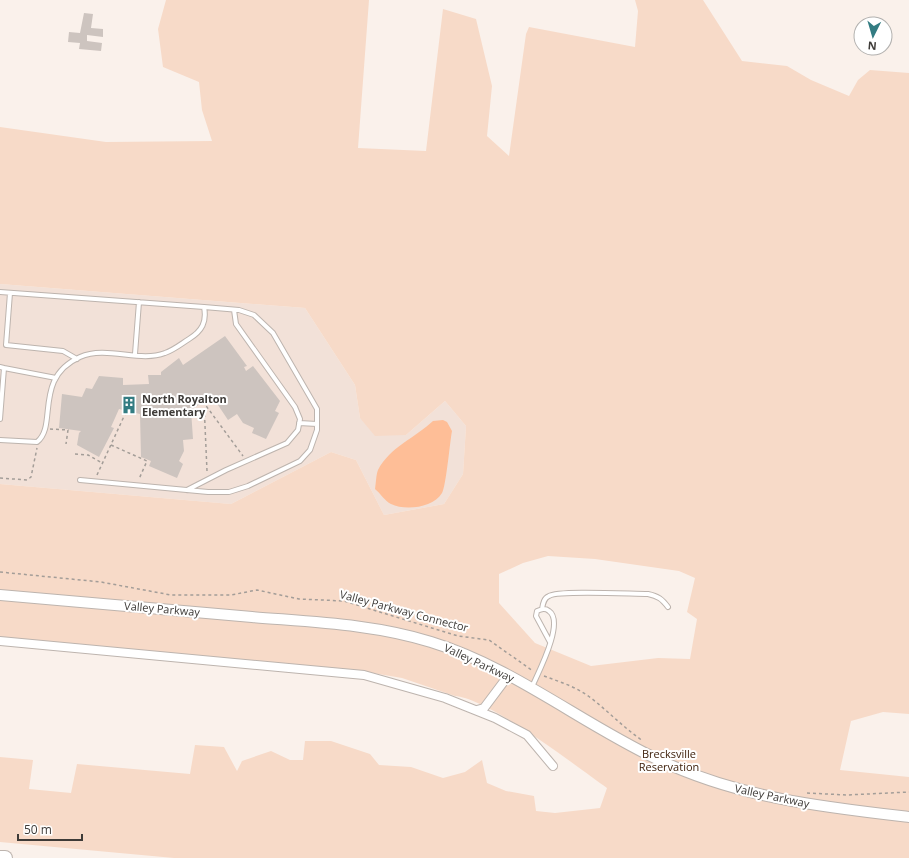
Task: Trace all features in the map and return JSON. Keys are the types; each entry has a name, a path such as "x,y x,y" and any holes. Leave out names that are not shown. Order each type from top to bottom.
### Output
{"street":[{"name":"Valley Parkway","path":"0,594 334,624 397,633 431,642 466,655 508,676 618,740 704,779 754,794 807,805 909,817"},
{"path":"0,641 364,676 445,698 477,710 527,735 553,766"},
{"path":"477,710 484,708 508,676"}],"lane":[{"path":"0,292 204,307 234,310 254,315 273,333 317,409 317,430 310,450 300,461 248,486 229,492 208,492 80,480"},
{"path":"10,293 6,345 63,351 77,359"},
{"path":"136,354 139,302"},
{"path":"0,440 37,442 42,438 45,431 48,398 56,378 64,368 77,359 91,353 165,354 201,331 205,322 204,307"},
{"path":"187,490 226,470 287,443 298,430 299,423 295,407 236,324 234,310"},
{"path":"0,419 2,367 56,378"},
{"path":"299,423 317,424"},
{"path":"550,642 536,616 538,611 542,609 543,602 547,596 553,593 648,594 657,596 663,600 668,607"},
{"path":"531,689 550,642 554,621 554,615 548,610 542,609"}],"path":[{"path":"207,471 204,403 243,456"},
{"path":"97,475 126,412"},
{"path":"49,434 50,429 68,430 66,444"},
{"path":"111,444 147,462 139,479"},
{"path":"0,478 27,480 31,477 34,454 37,448 41,446"},
{"path":"75,454 88,456 102,463"},
{"name":"Valley Parkway Connector","path":"0,572 101,582 171,595 231,595 257,590 299,599 344,601 458,636 489,640 522,665 538,674 570,686 590,698 630,732 650,744"},
{"path":"805,793 847,795 909,792"}],"shaded area":[{"path":"0,284 305,308 355,385 360,418 406,435 445,401 466,426 463,474 444,504 384,515 356,460 331,452 231,504 0,484"},
{"path":"443,420 447,422 452,431 442,493 432,502 418,507 411,508 389,503 375,489 377,472 383,462 396,449 433,421"}],"green space":[{"name":"Brecksville Reservation","path":"166,0 369,0 358,148 426,151 443,9 476,19 492,86 487,136 509,156 526,34 529,27 635,47 638,11 635,0 703,0 742,61 787,66 811,80 849,96 858,80 870,70 909,73 909,714 883,712 851,721 840,770 909,777 909,858 174,858 0,842 0,757 33,760 29,789 71,793 77,764 190,774 195,745 224,747 237,771 242,761 271,751 290,760 303,760 305,741 331,741 370,754 379,765 411,767 443,778 465,772 482,760 487,783 506,791 534,796 536,811 555,813 600,808 607,788 532,734 488,708 470,700 402,678 361,671 0,637 0,484 231,504 331,452 356,460 384,515 444,504 463,474 466,426 445,401 406,435 375,436 360,418 355,385 305,308 0,284 0,127 106,142 212,141 202,110 199,82 163,67 158,29","holes":["548,556 595,559 679,571 695,578 687,612 697,619 690,659 658,658 591,666 535,643 499,603 499,574 523,563"]}],"building":[{"path":"84,13 93,14 91,28 103,29 103,37 87,35 87,41 102,43 101,51 79,49 80,43 68,42 69,32 80,33"},
{"name":"North Royalton Elementary","path":"225,336 247,366 244,367 246,371 253,366 280,401 275,411 279,413 266,439 252,433 254,428 243,423 237,414 228,420 212,396 191,410 193,439 183,440 184,451 179,461 183,464 177,478 149,466 151,461 141,457 140,414 119,409 111,427 114,428 99,457 77,445 79,433 81,431 59,428 62,394 82,397 86,388 92,389 99,376 123,378 123,385 149,384 148,375 161,375 161,372 179,358 183,365"}],"place":[{"name":"North Royalton Elementary","path":"129,405"}]}
